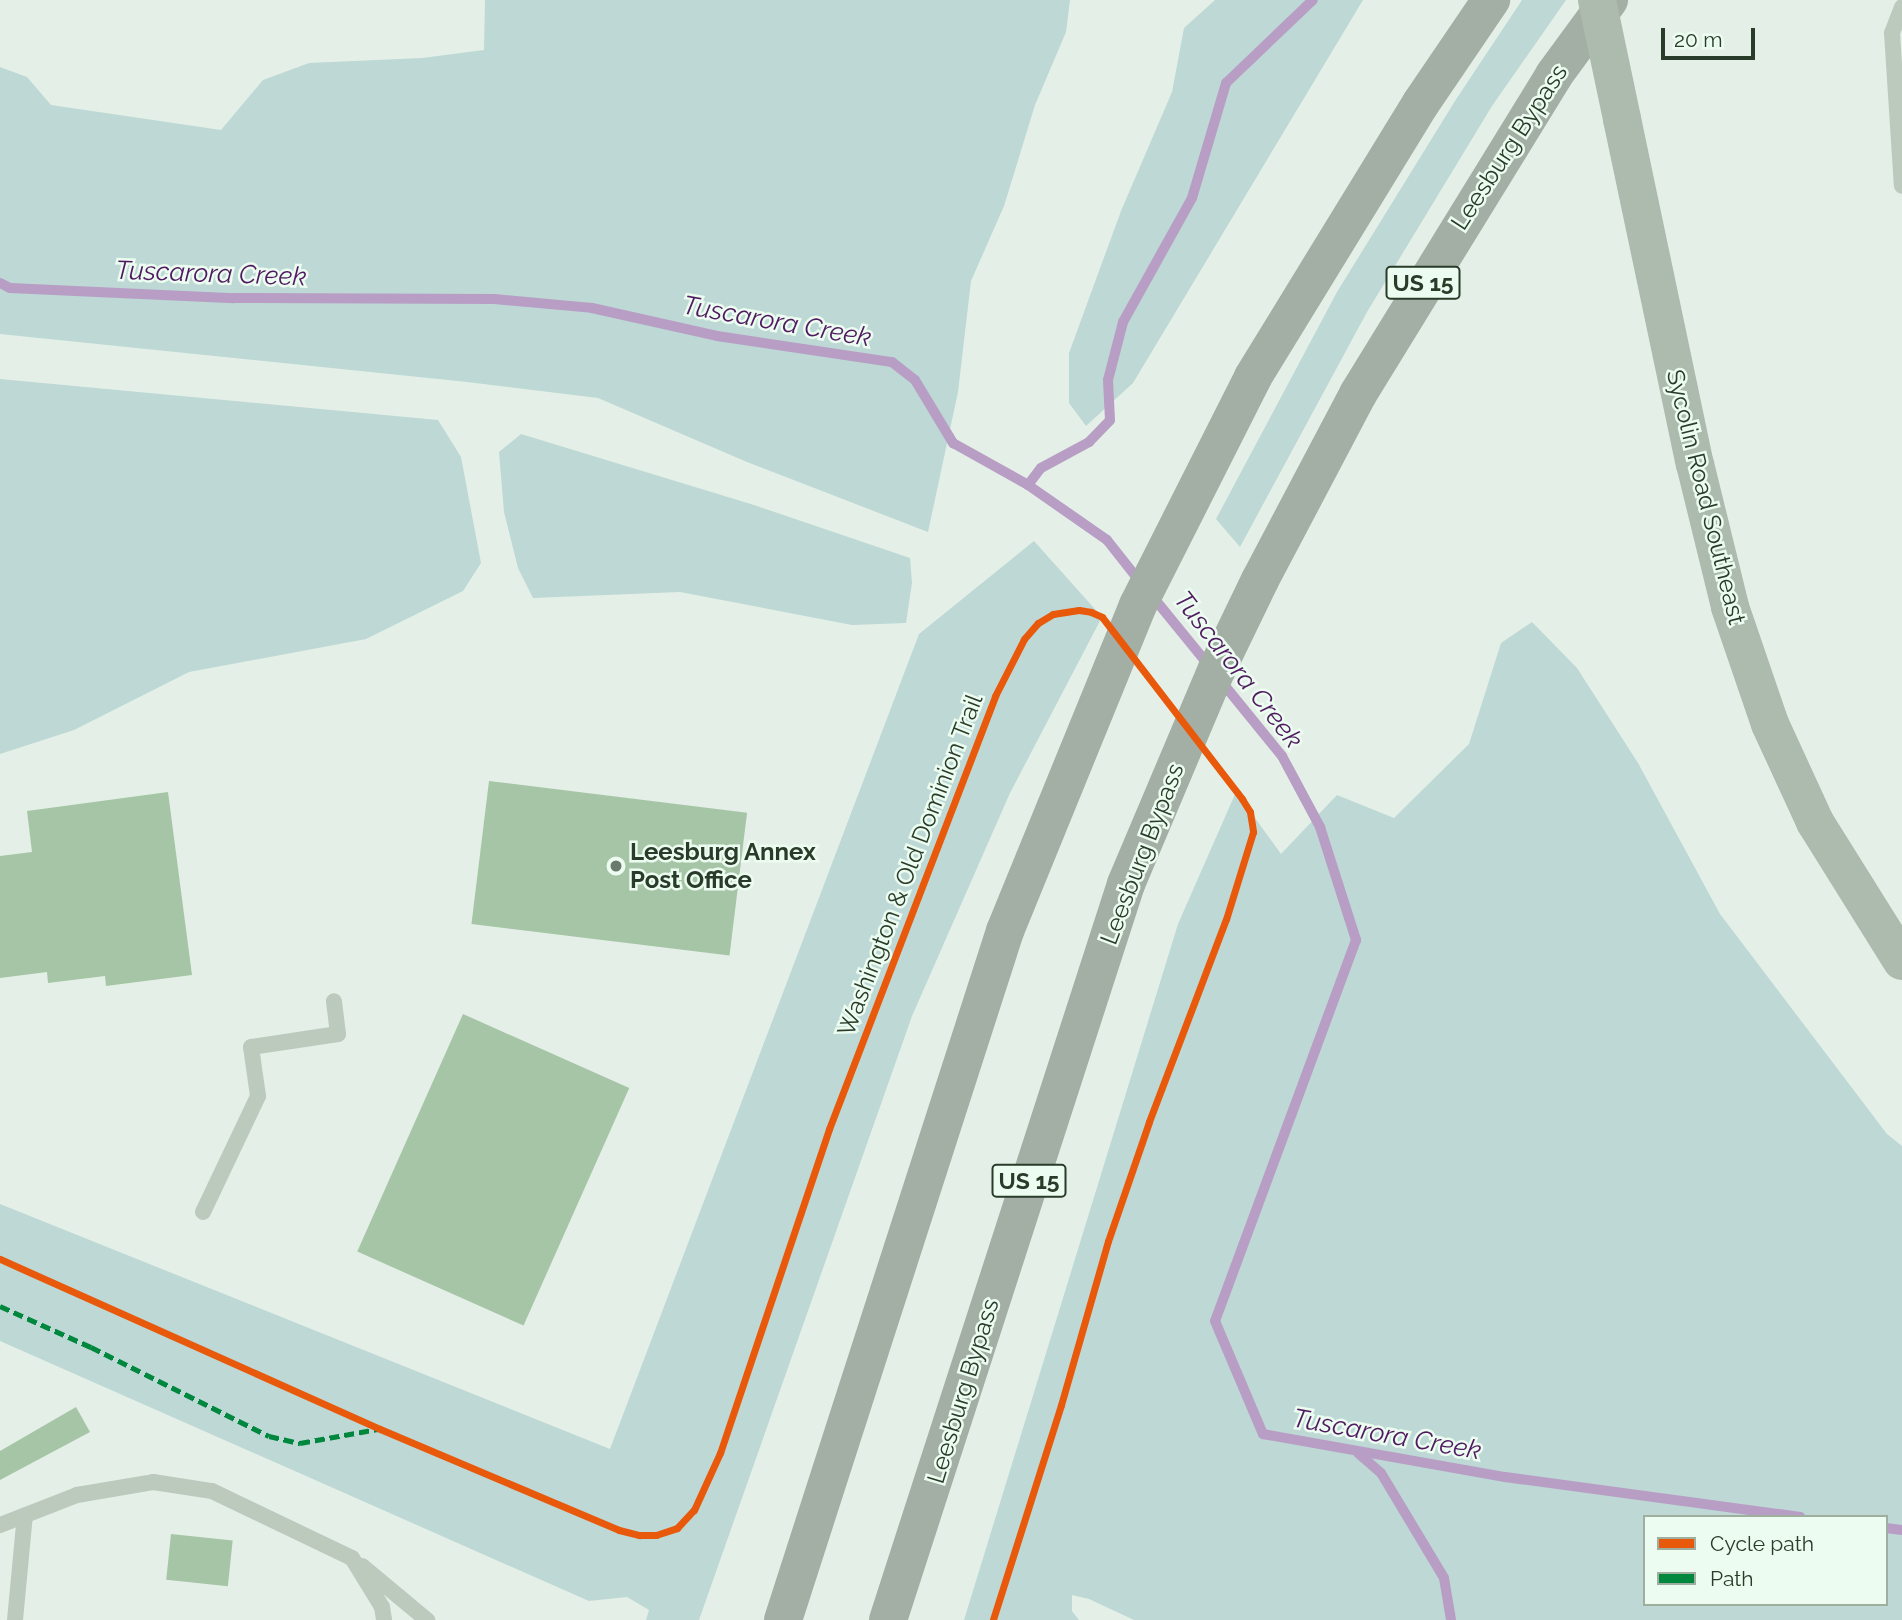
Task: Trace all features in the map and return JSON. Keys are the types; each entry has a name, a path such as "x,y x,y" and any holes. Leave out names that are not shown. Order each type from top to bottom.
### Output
{"highway":[{"path":"783,1620 1005,931 1095,704 1138,605 1253,377 1420,103 1491,0"},
{"name":"Leesburg Bypass","path":"888,1620 1125,884 1158,805 1260,580 1358,394 1431,270 1553,75 1609,0"},
{"path":"894,1620 909,1561"}],"main road":[{"name":"Sycolin Road Southeast","path":"1597,0 1695,464 1730,607 1770,724 1815,822 1902,961"}],"lane":[{"path":"1902,7 1892,33 1902,186"},
{"path":"202,1212 258,1096 251,1047 338,1034 334,1001"},
{"path":"0,1525 77,1496 153,1482 212,1491 352,1558 427,1620"},
{"path":"15,1620 24,1515"},
{"path":"352,1558 382,1607 384,1620"}],"shaded area":[{"path":"485,0 1070,0 1066,32 1035,105 1004,206 971,281 958,392 928,532 747,462 598,398 0,334 0,67 27,77 51,105 221,130 263,80 309,63 422,58 484,50"},
{"path":"1215,0 1363,0 1133,383 1086,426 1069,403 1069,353 1121,211 1172,92 1184,28"},
{"path":"1522,0 1566,0 1492,106 1367,312 1240,547 1216,519 1337,292 1455,101"},
{"path":"0,379 438,420 461,457 481,563 463,591 366,639 189,672 74,730 0,754"},
{"path":"521,434 754,505 910,558 912,583 906,623 852,625 680,592 533,598 518,568 504,512 499,452"},
{"path":"1034,541 1102,617 1010,793 912,1016 699,1620 646,1620 649,1610 627,1597 589,1601 0,1341 0,1204 610,1449 919,634"},
{"path":"1532,622 1577,668 1638,763 1720,914 1887,1134 1902,1146 1902,1620 1134,1620 1089,1599 1072,1595 1072,1611 1079,1620 964,1620 1178,924 1236,792 1281,854 1337,795 1394,818 1469,744 1501,643"}],"building":[{"path":"489,781 747,813 730,956 471,924"},
{"path":"168,792 192,975 106,986 105,976 48,983 47,972 0,978 0,856 32,852 27,811"},
{"path":"463,1014 629,1088 524,1326 357,1252"},
{"path":"76,1407 90,1432 0,1480 0,1451"},
{"path":"171,1534 233,1540 228,1586 166,1580"}],"waterway":[{"path":"1028,485 1041,468 1089,442 1110,420 1108,380 1123,322 1192,198 1226,83 1313,0"},
{"name":"Tuscarora Creek","path":"0,283 10,288 234,298 494,299 592,308 717,336 892,362 915,380 953,443 1028,485 1107,540 1141,583"},
{"name":"Tuscarora Creek","path":"1153,597 1210,667"},
{"name":"Tuscarora Creek","path":"1221,681 1282,756 1320,827 1356,940 1215,1321 1263,1434 1505,1477 1785,1515"},
{"path":"1358,1453 1381,1473 1444,1578 1451,1620"},
{"name":"Tuscarora Creek","path":"1888,1528 1902,1530"}],"marked path":[{"path":"0,1306 91,1347 269,1436 300,1443 378,1429"}],"cycle path":[{"name":"Washington & Old Dominion Trail","path":"0,1259 380,1429 619,1530 639,1535 656,1535 677,1528 694,1510 720,1453 829,1129 995,696 1024,639 1038,623 1053,614 1079,610 1091,612 1102,617 1242,799 1250,812 1253,832 1226,919 1149,1122 1108,1241 1061,1405 993,1620"}],"place":[{"name":"Leesburg Annex Post Office","path":"616,866"}]}
